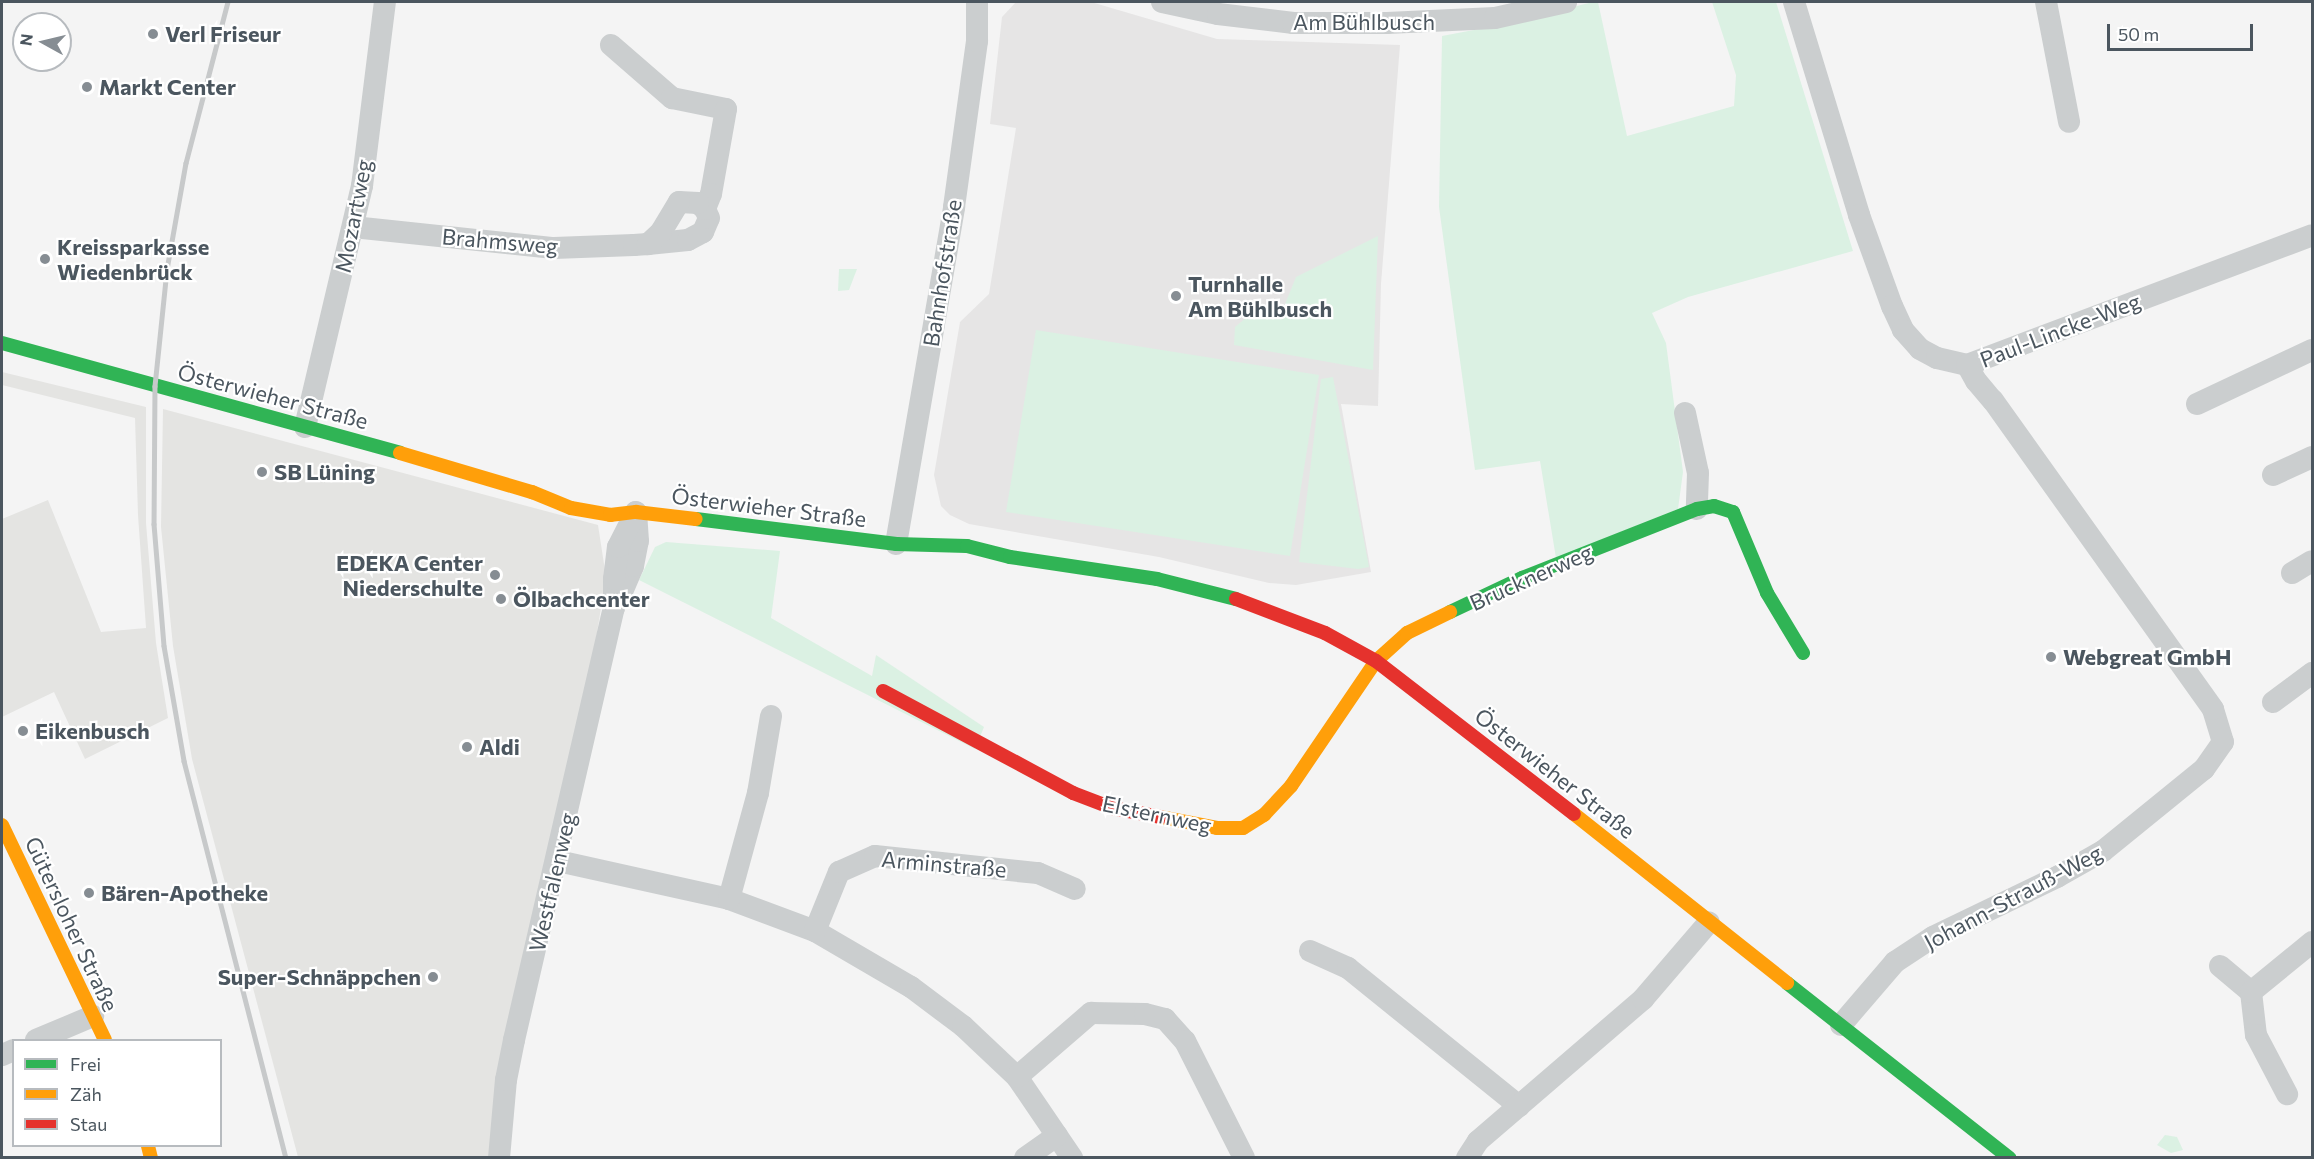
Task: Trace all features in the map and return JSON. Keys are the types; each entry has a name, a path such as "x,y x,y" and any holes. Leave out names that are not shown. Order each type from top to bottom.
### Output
{"street":[{"name":"Mozartweg","path":"305,427 362,186 385,2"},
{"name":"Bahnhofstraße","path":"896,543 957,184 977,41 977,2"},
{"name":"Am Bühlbusch","path":"1169,2 1218,14 1293,23 1387,23 1495,18 1566,2"},
{"name":"Paul-Lincke-Weg","path":"1794,2 1872,252 1903,330 1920,349 1936,358 1967,365 2313,235"},
{"path":"2046,2 2069,122"},
{"name":"Brahmsweg","path":"353,227 554,248 688,240 703,232 709,218 705,208 713,184 726,109 672,98 611,45"},
{"path":"648,244 661,232 679,202 698,203 705,208"},
{"name":"Österwieher Straße","path":"2,344 532,492 571,508 610,515 636,512 896,543 948,557 1010,557 1120,572 1230,597 1325,633 1376,661 2009,1158"},
{"path":"2197,404 2313,350"},
{"name":"Johann-Strauß-Weg","path":"1841,1024 1895,962 1933,937 2057,877 2103,851 2204,769 2223,742 2213,709 1993,400 1976,381 1967,365"},
{"path":"1685,413 1698,473 1697,509"},
{"path":"2273,475 2313,457"},
{"name":"Brucknerweg","path":"1376,661 1407,633 1522,578 1697,509 1714,506 1732,512 1767,593 1803,652"},
{"name":"Westfalenweg","path":"499,1158 506,1080 558,861 614,608 614,579 618,547 636,512"},
{"path":"2292,573 2313,561"},
{"name":"Elsternweg","path":"883,691 1073,793 1112,808 1217,828 1243,828 1264,815 1290,786 1376,661"},
{"path":"2273,702 2313,673"},
{"path":"729,899 758,793 771,716"},
{"name":"Gütersloher Straße","path":"2,825 104,1039"},
{"name":"Arminstraße","path":"815,931 839,872 875,856 1038,873 1075,889"},
{"path":"558,861 729,899 815,931 911,987 963,1026 1017,1077 1072,1158"},
{"path":"1467,1158 1478,1141 1643,999 1710,922"},
{"path":"2251,992 2313,942"},
{"path":"1310,951 1348,968 1519,1106"},
{"path":"2220,966 2251,992 2256,1035 2287,1094"},
{"path":"1017,1077 1090,1012 1145,1014 1166,1019 1185,1041 1244,1158"},
{"path":"41,1039 93,1016"},
{"path":"1025,1158 1058,1136"}],"shaded area":[{"path":"1016,2 1091,2 1217,39 1400,45 1381,284 1378,406 1341,404 1371,572 1296,585 1269,583 1159,557 969,524 950,515 941,506 934,475 960,322 989,294 1016,128 990,124 1002,17"},
{"path":"2,372 146,407 146,523 156,643 168,718 85,759 54,692 2,717 2,519 48,500 101,632 146,628 138,515 135,418 2,385"},
{"path":"163,409 598,525 606,577 586,701 492,1157 298,1157 192,759 173,646 161,527"}],"green space":[{"path":"1598,2 1627,136 1734,106 1736,75 1712,2 1776,2 1853,251 1688,297 1652,313 1666,343 1683,472 1678,509 1556,558 1540,461 1475,470 1439,207 1442,36 1495,26"},
{"path":"1378,236 1373,370 1234,345 1235,327 1252,313 1281,314 1296,277"},
{"path":"839,269 857,269 849,290 838,291"},
{"path":"1036,330 1319,375 1290,556 1006,512"},
{"path":"1333,377 1369,567 1358,569 1299,562 1321,379"},
{"path":"666,542 780,551 771,618 872,676 876,655 984,727 975,749 639,580 655,547"},
{"path":"2165,1135 2177,1137 2183,1150 2171,1153 2157,1145"}],"railway":[{"path":"228,2 186,163 167,270 155,386 154,524 164,646 184,761 286,1158"}],"traffic: fast":[{"path":"2,343 400,453"},
{"path":"1450,612 1522,578 1697,509 1714,506 1733,512 1767,593 1803,653"},
{"path":"696,519 896,544 967,546 1010,557 1157,579 1236,599"},
{"path":"1787,983 2009,1158"}],"traffic: slow":[{"path":"400,453 532,492 571,508 610,515 636,512 696,519"},
{"path":"1161,817 1217,828 1243,828 1264,815 1291,786 1376,661 1407,633 1450,612"},
{"path":"1574,814 1787,983"},
{"path":"2,825 105,1039"},
{"path":"148,1147 151,1158"}],"traffic: jam":[{"path":"1236,599 1325,633 1376,661 1574,814"},
{"path":"883,691 1073,793 1112,808 1161,817"}],"place":[{"name":"Verl Friseur","path":"153,34"},
{"name":"Markt Center","path":"87,87"},
{"name":"Kreissparkasse Wiedenbrück","path":"45,259"},
{"name":"Turnhalle Am Bühlbusch","path":"1176,296"},
{"name":"SB Lüning","path":"262,472"},
{"name":"EDEKA Center Niederschulte","path":"495,575"},
{"name":"Ölbachcenter","path":"501,599"},
{"name":"Webgreat GmbH","path":"2051,657"},
{"name":"Eikenbusch","path":"23,731"},
{"name":"Aldi","path":"467,747"},
{"name":"Bären-Apotheke","path":"89,893"},
{"name":"Super-Schnäppchen","path":"433,977"}]}
